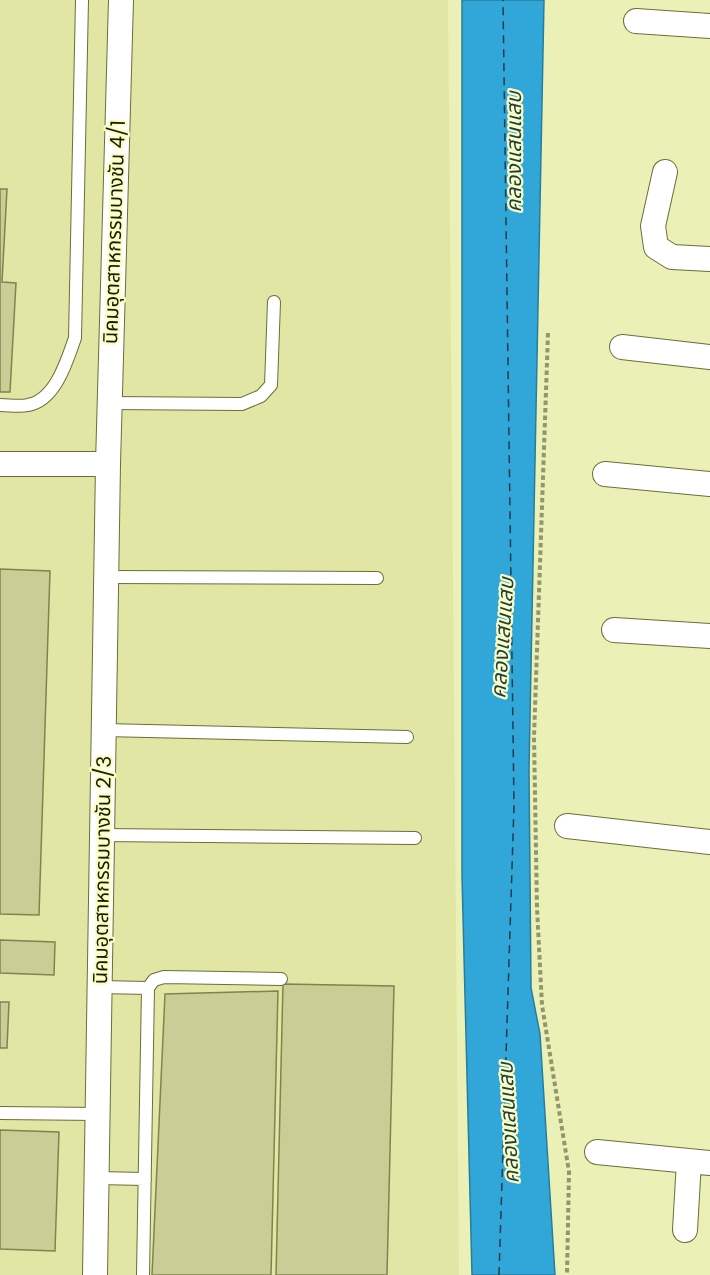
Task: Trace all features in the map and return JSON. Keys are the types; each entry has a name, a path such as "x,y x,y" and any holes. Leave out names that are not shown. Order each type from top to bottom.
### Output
{"street":[{"name":"นิคมอุตสาหกรรมบางชัน 4/1","path":"108,464 121,0"},
{"path":"636,21 710,26"},
{"path":"665,172 653,226 656,248 672,257 710,259"},
{"path":"622,347 710,357"},
{"path":"0,464 108,464"},
{"name":"นิคมอุตสาหกรรมบางชัน 2/3","path":"95,1275 108,464"},
{"path":"605,474 710,484"},
{"path":"614,630 710,636"},
{"path":"567,826 710,842"},
{"path":"597,1152 699,1162 685,1230"}],"lane":[{"path":"0,405 30,405 49,392 63,371 75,338 82,0"},
{"path":"110,403 242,404 261,396 271,385 274,302"},
{"path":"106,577 377,578"},
{"path":"104,730 407,737"},
{"path":"102,835 415,838"},
{"path":"143,1275 148,988 154,980 164,977 281,979"},
{"path":"100,987 148,988"},
{"path":"0,1113 98,1114"},
{"path":"97,1178 144,1179"}],"path":[{"path":"548,333 534,737 537,908 542,1005 569,1172 567,1275"}],"shaded area":[{"path":"0,0 448,0 459,1275 0,1275"}],"water":[{"name":"คลองแสนแสบ","path":"462,0 544,0 529,769 531,988 540,1034 555,1275 472,1275 462,876"}],"building":[{"path":"0,189 7,189 2,282 16,283 10,392 0,392"},
{"path":"0,569 50,571 39,915 0,914"},
{"path":"0,940 55,942 54,975 0,973"},
{"path":"283,984 394,986 387,1275 276,1275"},
{"path":"278,991 271,1275 152,1275 165,994"},
{"path":"0,1002 9,1002 7,1048 0,1048"},
{"path":"0,1130 59,1132 55,1251 0,1249"}],"ferry route":[{"path":"499,1275 514,805 503,0"}]}
